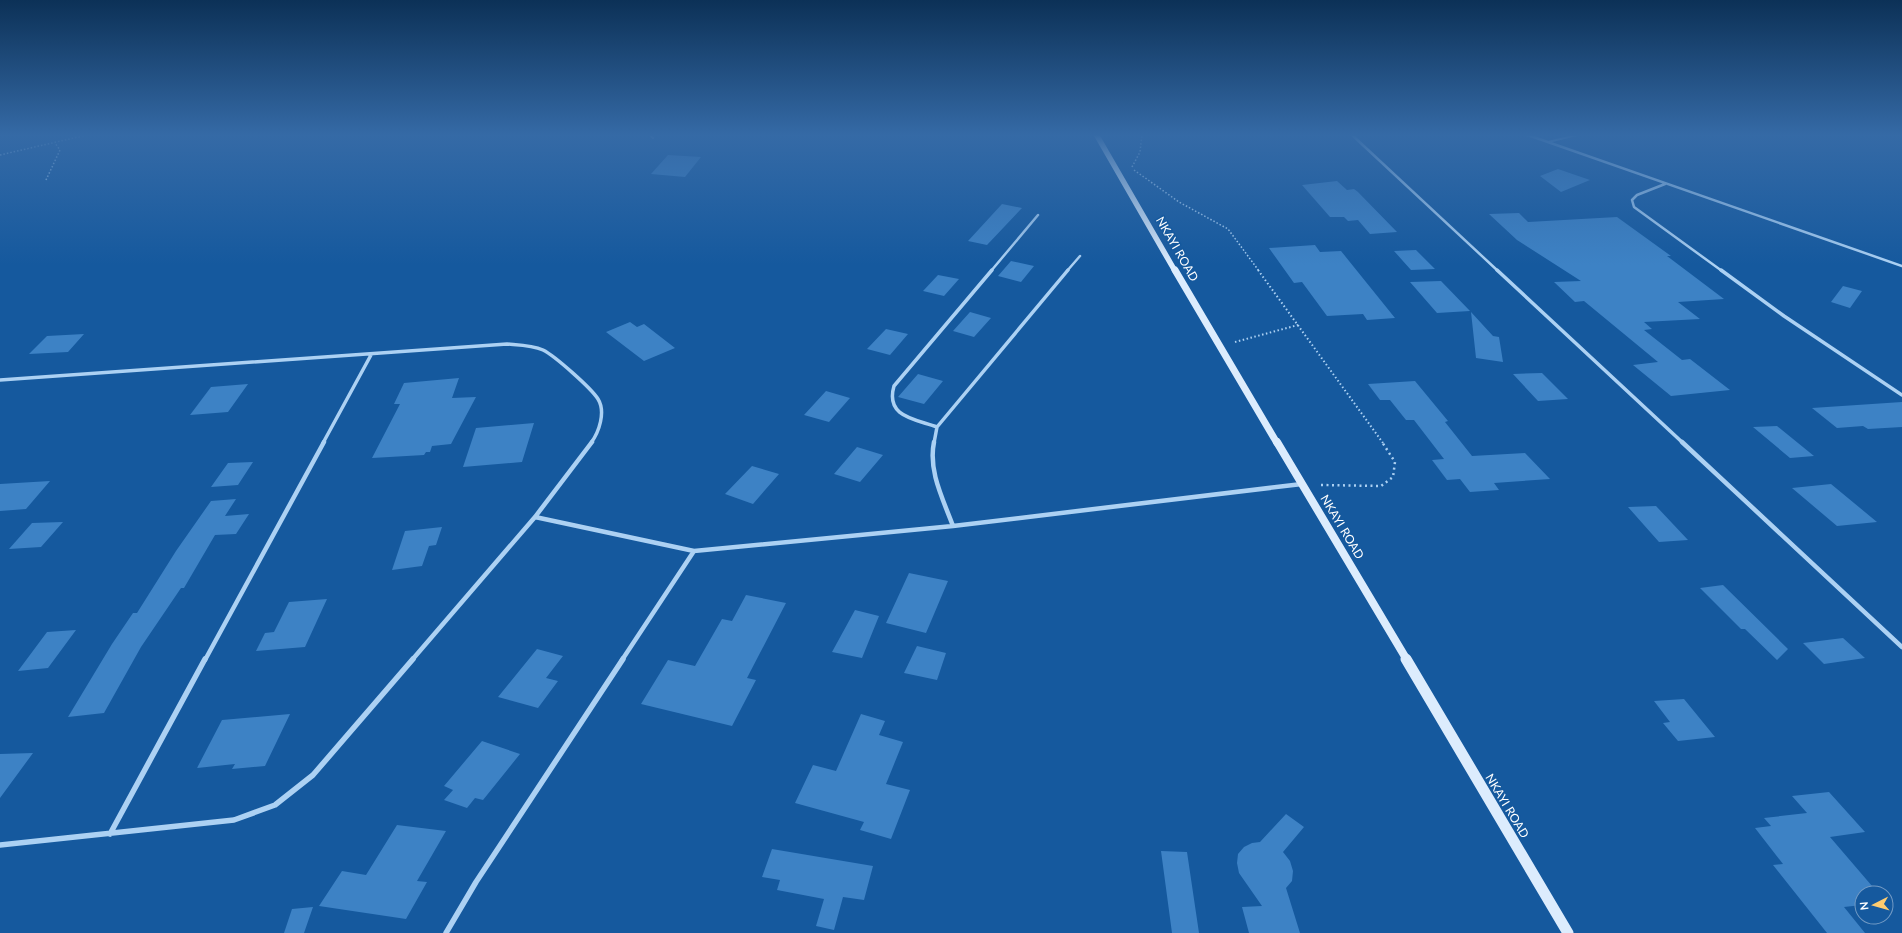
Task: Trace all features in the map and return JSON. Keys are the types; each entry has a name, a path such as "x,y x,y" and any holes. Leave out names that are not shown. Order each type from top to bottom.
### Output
{"main road":[{"name":"NKAYI ROAD","path":"1121,178 1219,347 1302,484 1568,933"}],"street":[{"path":"1398,178 1902,648"},
{"path":"1647,178 1902,266"},
{"path":"1665,184 1637,195 1632,200 1634,207 1784,316 1902,395"},
{"path":"937,426 896,411 890,401 890,394 894,386 1038,215"},
{"path":"953,526 935,477 932,452 937,426 1080,256"},
{"path":"0,380 371,355 507,344 528,345 543,350 559,360 598,400 602,416 593,440 536,517 313,775 275,805 234,820 0,845"},
{"path":"110,834 371,355"},
{"path":"536,517 694,551 953,526 1302,484"},
{"path":"446,933 476,882 694,551"}],"path":[{"path":"1143,178 1196,214 1228,229 1371,425 1395,462 1393,477 1381,486 1302,484"},
{"path":"1219,347 1298,325"}],"building":[{"path":"1542,178 1583,178 1590,180 1561,192"},
{"path":"1337,181 1347,190 1354,189 1358,192 1397,232 1370,234 1358,220 1348,221 1344,217 1330,217 1302,185"},
{"path":"1002,204 1022,208 987,245 968,241"},
{"path":"1519,213 1528,222 1617,217 1671,256 1667,256 1724,299 1678,302 1700,319 1644,322 1652,329 1644,330 1682,360 1690,359 1730,390 1671,396 1633,365 1658,362 1584,301 1575,302 1554,282 1581,281 1517,240 1489,214"},
{"path":"1315,245 1320,252 1341,251 1395,318 1367,320 1363,314 1327,316 1302,282 1294,283 1269,248"},
{"path":"1416,250 1435,269 1411,270 1394,251"},
{"path":"1011,261 1034,266 1021,282 998,276"},
{"path":"938,275 959,279 944,296 923,291"},
{"path":"1441,281 1470,311 1437,313 1410,282"},
{"path":"1843,286 1862,291 1850,308 1831,302"},
{"path":"970,312 991,318 974,337 953,331"},
{"path":"1471,312 1493,336 1499,337 1503,362 1476,358"},
{"path":"630,322 637,327 644,324 675,348 644,361 606,332"},
{"path":"886,329 908,334 890,355 867,349"},
{"path":"84,334 68,352 29,354 47,336"},
{"path":"1542,373 1568,399 1538,401 1513,374"},
{"path":"918,374 943,381 924,404 898,397"},
{"path":"459,378 452,398 476,397 451,444 432,446 430,452 426,452 424,455 372,458 400,404 394,404 404,383"},
{"path":"1415,381 1448,421 1445,422 1472,456 1525,453 1550,479 1494,483 1499,490 1470,492 1460,479 1447,480 1432,460 1444,459 1414,420 1406,420 1390,400 1380,400 1368,384"},
{"path":"248,384 228,412 190,415 211,387"},
{"path":"826,391 850,398 829,422 804,415"},
{"path":"1902,402 1902,427 1868,429 1863,426 1837,428 1812,408"},
{"path":"534,423 522,462 463,467 476,428"},
{"path":"1777,426 1814,456 1790,458 1753,427"},
{"path":"857,447 883,455 860,482 834,474"},
{"path":"253,462 238,485 211,487 228,463"},
{"path":"752,466 779,474 753,504 725,494"},
{"path":"50,481 26,509 0,511 0,484"},
{"path":"1831,484 1877,522 1837,526 1792,488"},
{"path":"236,499 225,516 249,514 236,534 215,535 184,588 181,588 141,647 104,713 68,717 112,644 133,613 137,613 176,551 211,501"},
{"path":"1656,506 1688,540 1659,542 1628,507"},
{"path":"63,522 41,547 9,549 32,523"},
{"path":"442,527 436,545 429,546 422,566 392,570 405,531"},
{"path":"909,573 948,581 926,633 886,623"},
{"path":"1723,585 1788,649 1777,660 1745,629 1741,629 1700,588"},
{"path":"746,595 786,603 747,678 756,680 732,726 641,704 668,660 695,666 722,619 732,621"},
{"path":"327,599 305,647 256,651 265,633 274,632 289,602"},
{"path":"855,610 879,616 862,658 832,652"},
{"path":"76,630 48,668 18,671 47,632"},
{"path":"1843,638 1865,658 1824,664 1803,643"},
{"path":"917,646 946,653 937,680 904,673"},
{"path":"537,649 563,656 546,678 558,681 538,708 498,697"},
{"path":"1684,699 1715,737 1678,741 1663,723 1670,722 1654,701"},
{"path":"290,714 265,766 232,769 235,764 197,768 222,720"},
{"path":"861,714 885,721 879,735 903,742 886,784 910,790 891,839 860,830 864,822 795,803 813,765 836,771"},
{"path":"482,741 520,754 483,800 475,798 467,808 444,800 453,790 444,786"},
{"path":"33,753 0,798 0,754"},
{"path":"1829,792 1865,832 1830,837 1871,885 1854,885 1854,906 1844,907 1854,919 1854,925 1859,925 1865,933 1827,933 1773,865 1783,864 1755,828 1771,826 1764,818 1807,813 1792,796"},
{"path":"1286,814 1304,827 1283,852 1290,861 1293,871 1292,881 1286,888 1300,933 1249,933 1242,907 1262,906 1239,873 1237,863 1238,854 1244,847 1252,843 1260,842"},
{"path":"397,825 446,831 417,881 427,882 406,919 319,906 342,871 366,875"},
{"path":"772,849 873,866 864,900 843,897 834,930 816,926 824,899 777,890 780,880 762,877"},
{"path":"1161,851 1187,852 1199,933 1172,933"},
{"path":"313,907 304,933 284,933 292,909"}]}
